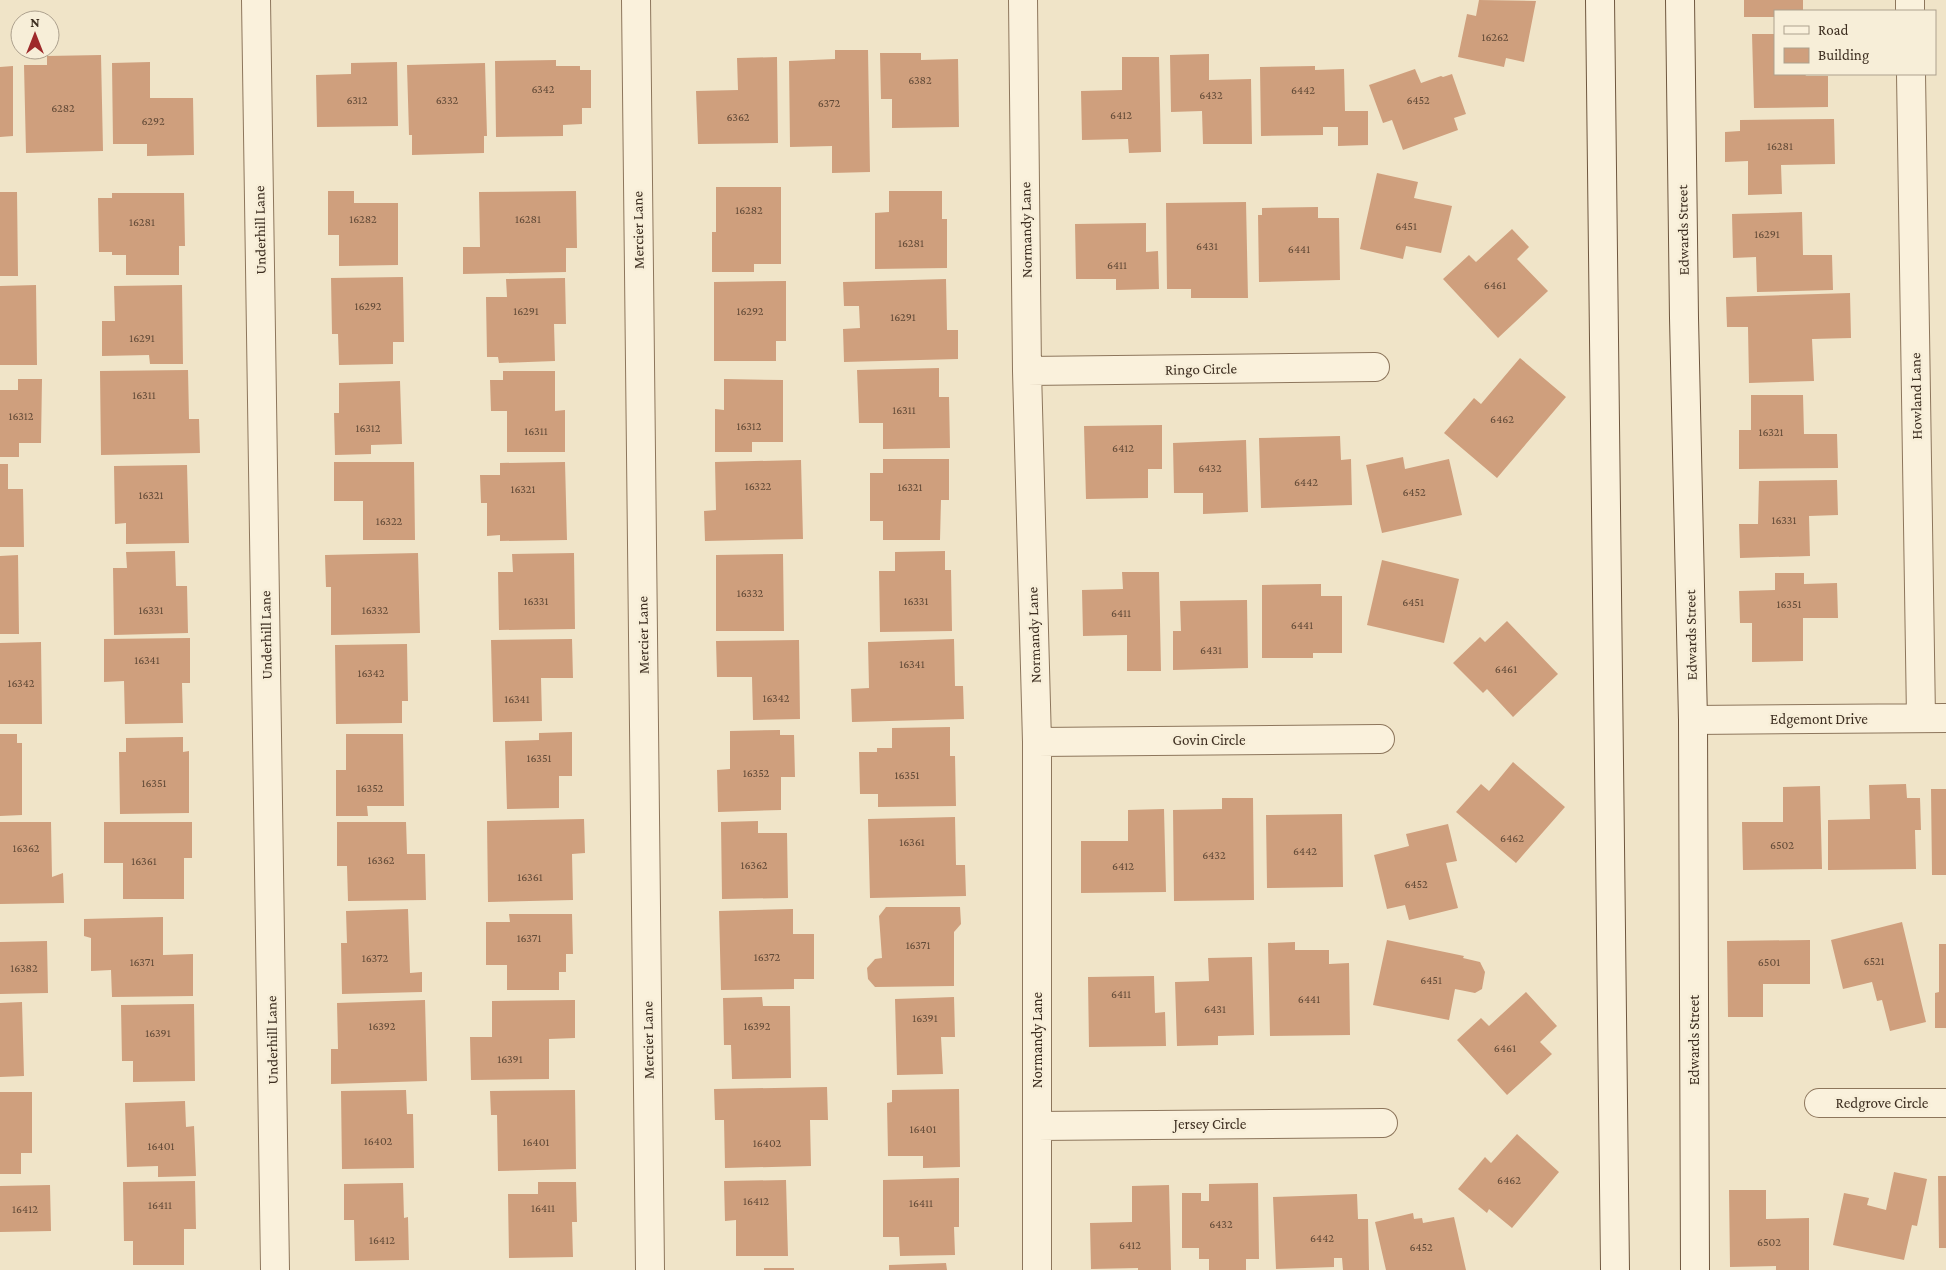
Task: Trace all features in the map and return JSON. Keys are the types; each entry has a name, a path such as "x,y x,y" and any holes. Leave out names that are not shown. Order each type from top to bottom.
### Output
{"street":[{"name":"Underhill Lane","path":"256,0 275,1270"},
{"name":"Mercier Lane","path":"636,0 650,1270"},
{"name":"Normandy Lane","path":"1023,0 1027,371 1037,742 1038,1270"},
{"path":"1600,0 1615,1270"},
{"name":"Edwards Street","path":"1680,0 1684,318 1693,720 1695,1270"},
{"name":"Howland Lane","path":"1911,75 1933,718"},
{"name":"Ringo Circle","path":"1027,371 1375,367"},
{"name":"Edgemont Drive","path":"1693,720 1933,718"},
{"name":"Govin Circle","path":"1037,742 1380,739"},
{"name":"Redgrove Circle","path":"1818,1103 1946,1103"},
{"name":"Jersey Circle","path":"1037,1126 1383,1123"}],"building":[{"path":"1479,0 1536,1 1524,62 1506,58 1504,67 1458,57 1467,14 1476,16"},
{"path":"1744,0 1803,0 1803,10 1774,10 1774,17 1744,17"},
{"path":"1752,34 1774,34 1774,75 1828,76 1828,107 1754,108"},
{"path":"835,50 868,50 870,172 832,173 832,146 790,147 789,61 835,59"},
{"path":"880,53 921,53 921,60 958,59 959,127 892,128 892,99 881,99"},
{"path":"1209,54 1209,80 1251,79 1252,144 1203,144 1202,111 1171,112 1170,55"},
{"path":"101,55 103,151 26,153 24,65 47,65 47,60 60,60 60,56"},
{"path":"777,57 778,143 698,144 696,91 738,90 737,58"},
{"path":"1122,57 1159,57 1161,152 1129,153 1128,139 1082,140 1081,91 1122,90"},
{"path":"556,60 556,66 580,66 580,70 591,70 591,108 582,108 582,124 563,125 563,136 496,137 495,61"},
{"path":"150,62 150,98 193,98 194,155 147,156 147,144 113,144 112,63"},
{"path":"397,62 398,126 317,127 316,75 351,74 351,63"},
{"path":"485,63 487,136 484,136 484,153 412,155 412,135 409,135 407,65"},
{"path":"13,66 13,136 0,137 0,67"},
{"path":"1315,66 1315,70 1344,69 1345,111 1368,111 1368,145 1338,146 1338,127 1323,127 1323,135 1261,136 1260,67"},
{"path":"1415,69 1421,83 1452,74 1466,114 1454,118 1458,130 1403,150 1392,120 1383,123 1369,85"},
{"path":"1834,119 1835,164 1781,165 1782,194 1748,195 1748,161 1725,162 1725,132 1740,131 1740,120"},
{"path":"1377,173 1418,182 1414,198 1452,206 1441,253 1406,246 1403,259 1360,249"},
{"path":"716,187 781,187 781,264 754,264 754,272 712,272 712,232 716,232"},
{"path":"328,191 354,191 354,203 398,203 398,265 339,266 339,235 328,235"},
{"path":"576,191 577,248 566,248 566,272 463,274 463,247 480,247 479,192"},
{"path":"889,191 942,191 942,219 947,219 947,268 875,269 875,213 889,212"},
{"path":"0,192 17,192 18,276 0,276"},
{"path":"112,193 184,193 185,246 179,246 179,275 126,275 126,255 112,255 112,252 99,252 98,198 112,198"},
{"path":"1246,202 1248,298 1191,298 1191,289 1167,289 1166,203"},
{"path":"1318,207 1318,218 1339,218 1340,280 1259,282 1258,215 1262,215 1262,208"},
{"path":"1802,212 1803,255 1832,255 1833,290 1757,292 1756,257 1733,258 1732,214"},
{"path":"1146,223 1146,252 1158,251 1159,289 1116,290 1116,279 1076,279 1075,224"},
{"path":"1512,229 1529,247 1517,259 1548,291 1498,338 1443,279 1469,255 1476,262"},
{"path":"403,277 404,342 393,342 393,364 339,365 338,334 332,334 331,278"},
{"path":"565,278 566,324 554,324 555,361 499,363 498,357 487,357 486,297 507,297 506,279"},
{"path":"946,279 947,330 958,330 958,359 844,362 843,329 860,328 859,306 844,306 843,282"},
{"path":"786,281 786,341 776,341 776,361 714,361 714,282"},
{"path":"36,285 37,365 0,365 0,286"},
{"path":"182,285 183,364 150,364 149,355 102,356 102,321 115,321 114,286"},
{"path":"1850,293 1851,338 1812,339 1814,381 1749,383 1748,327 1727,327 1726,297"},
{"path":"1520,358 1566,397 1497,478 1444,433 1474,398 1481,404"},
{"path":"939,368 939,397 949,397 950,448 883,449 883,423 859,423 857,370"},
{"path":"188,370 189,419 199,419 200,453 101,455 100,371"},
{"path":"503,371 555,371 555,411 565,410 565,452 507,452 507,411 491,411 490,380 503,380"},
{"path":"18,379 42,379 41,443 19,443 19,457 0,457 0,390 18,390"},
{"path":"724,379 783,380 783,442 752,442 752,452 715,452 715,409 724,410"},
{"path":"400,381 402,444 371,445 371,454 335,455 334,413 339,413 339,383"},
{"path":"1751,395 1803,395 1804,434 1837,434 1838,468 1739,469 1739,430 1751,430"},
{"path":"1162,425 1162,469 1148,469 1148,498 1086,499 1084,426"},
{"path":"1340,436 1341,460 1351,459 1352,505 1261,508 1259,438"},
{"path":"1246,440 1248,512 1203,514 1203,493 1174,493 1173,443"},
{"path":"1403,457 1405,469 1449,459 1462,515 1382,533 1366,465"},
{"path":"883,459 949,459 949,500 941,500 940,540 883,540 883,521 870,521 870,473 883,473"},
{"path":"801,460 803,539 705,541 704,511 716,510 715,462"},
{"path":"334,462 414,462 415,540 363,540 363,501 334,501"},
{"path":"565,462 567,540 500,541 500,535 487,536 487,503 481,503 480,475 500,475 500,463"},
{"path":"0,464 8,464 8,489 23,489 24,547 0,547"},
{"path":"187,465 189,543 126,544 126,523 115,524 114,466"},
{"path":"1837,480 1838,515 1809,516 1810,556 1740,558 1739,524 1758,524 1759,481"},
{"path":"175,551 176,586 187,586 188,633 114,635 113,568 127,568 126,552"},
{"path":"945,551 945,570 951,570 952,631 880,632 879,571 895,571 895,552"},
{"path":"418,553 420,633 331,635 331,587 326,587 325,555"},
{"path":"574,553 575,629 499,630 498,572 513,572 512,554"},
{"path":"783,554 784,631 716,631 716,555"},
{"path":"18,555 19,634 0,634 0,556"},
{"path":"1382,560 1459,579 1444,643 1367,625"},
{"path":"1122,572 1159,572 1161,671 1127,671 1127,635 1083,636 1082,590 1123,589"},
{"path":"1775,573 1804,573 1804,584 1837,583 1838,618 1803,618 1803,661 1752,662 1752,623 1740,623 1739,591 1775,590"},
{"path":"1321,584 1321,596 1342,596 1342,653 1313,653 1313,658 1262,658 1262,585"},
{"path":"1247,600 1248,668 1173,670 1173,631 1181,631 1180,601"},
{"path":"1507,621 1558,674 1513,717 1487,689 1483,693 1453,663 1480,637 1485,642"},
{"path":"190,638 190,683 182,683 183,723 125,724 124,681 104,682 104,639"},
{"path":"572,639 573,678 541,678 542,721 493,722 491,640"},
{"path":"954,639 955,686 963,686 964,719 852,722 851,689 869,688 868,642"},
{"path":"799,640 800,719 753,720 752,677 717,677 716,641"},
{"path":"41,642 42,724 0,724 0,643"},
{"path":"407,644 408,701 402,701 402,723 336,724 335,645"},
{"path":"950,727 950,756 955,756 956,806 878,807 878,794 860,794 859,752 877,752 877,748 892,748 892,728"},
{"path":"780,730 780,735 794,735 795,777 781,777 781,810 718,812 717,770 730,769 730,731"},
{"path":"572,732 572,776 559,776 559,808 507,809 505,741 539,740 539,733"},
{"path":"0,734 17,734 17,743 22,743 22,815 0,816"},
{"path":"346,734 403,734 404,806 367,806 368,816 336,816 336,770 346,770"},
{"path":"183,737 183,752 189,751 189,813 120,814 119,752 126,752 126,738"},
{"path":"1513,762 1565,807 1516,863 1456,812 1481,784 1489,791"},
{"path":"1906,784 1907,798 1920,798 1921,830 1915,830 1916,869 1828,870 1828,820 1870,819 1869,785"},
{"path":"1820,786 1822,869 1743,870 1742,822 1783,822 1783,787"},
{"path":"1931,789 1946,789 1946,875 1932,875"},
{"path":"1222,798 1253,798 1254,900 1174,901 1173,810 1222,809"},
{"path":"1164,809 1166,892 1081,893 1081,841 1128,841 1128,810"},
{"path":"1342,814 1343,887 1267,888 1266,815"},
{"path":"955,817 956,865 965,865 966,896 870,898 868,819"},
{"path":"584,819 585,853 572,854 573,900 488,902 487,821"},
{"path":"758,821 758,833 787,833 788,898 722,899 721,822"},
{"path":"0,822 51,822 52,877 63,873 64,903 0,904"},
{"path":"104,822 192,822 192,858 184,858 184,899 123,899 123,863 104,863"},
{"path":"337,822 406,822 407,854 425,854 426,900 348,901 347,866 337,866"},
{"path":"1448,824 1457,861 1446,863 1458,908 1409,920 1405,905 1387,909 1374,855 1409,846 1406,834"},
{"path":"886,907 960,907 961,924 954,932 954,986 875,987 868,979 867,968 875,959 882,958 879,916"},
{"path":"408,909 410,973 422,972 422,992 342,994 341,943 347,943 346,911"},
{"path":"793,909 793,934 814,934 814,979 794,979 794,989 721,990 719,911"},
{"path":"509,914 572,914 573,954 566,954 566,972 559,972 559,990 507,990 507,965 486,965 486,922 510,922"},
{"path":"163,917 163,955 193,954 193,996 112,997 111,970 91,971 91,938 84,936 84,919"},
{"path":"1902,922 1926,1022 1890,1031 1882,1000 1877,1001 1872,982 1843,989 1831,940"},
{"path":"1387,940 1464,956 1463,958 1480,962 1485,972 1482,989 1475,993 1455,989 1449,1020 1373,1005"},
{"path":"1810,940 1810,984 1763,984 1763,1017 1728,1017 1727,941"},
{"path":"47,941 48,993 0,994 0,942"},
{"path":"1295,942 1295,950 1329,950 1329,964 1349,963 1350,1035 1270,1036 1268,943"},
{"path":"1939,944 1946,944 1946,1028 1935,1028 1935,993 1939,992"},
{"path":"1252,957 1254,1035 1218,1036 1218,1045 1177,1046 1175,982 1209,981 1208,958"},
{"path":"1154,976 1155,1013 1165,1012 1166,1046 1089,1047 1088,977"},
{"path":"1526,992 1557,1026 1540,1042 1552,1054 1507,1095 1457,1040 1481,1018 1489,1026"},
{"path":"762,997 763,1006 790,1006 791,1078 732,1079 731,1045 724,1045 723,998"},
{"path":"954,997 955,1037 941,1037 943,1074 897,1075 895,999"},
{"path":"425,1000 427,1081 331,1084 331,1049 338,1049 337,1003"},
{"path":"575,1000 575,1038 549,1039 549,1079 471,1080 470,1037 492,1037 492,1001"},
{"path":"22,1002 24,1076 0,1077 0,1003"},
{"path":"194,1004 195,1081 133,1082 133,1061 122,1061 121,1005"},
{"path":"827,1087 828,1120 810,1120 811,1166 725,1168 724,1120 715,1120 714,1089"},
{"path":"959,1089 960,1167 923,1168 923,1156 888,1156 887,1103 892,1102 892,1090"},
{"path":"406,1090 407,1114 413,1114 414,1168 342,1169 341,1091"},
{"path":"575,1090 576,1169 498,1171 497,1115 491,1115 490,1091"},
{"path":"0,1092 32,1092 32,1153 21,1153 21,1174 0,1174"},
{"path":"185,1101 186,1127 194,1126 196,1176 158,1177 158,1166 127,1167 125,1103"},
{"path":"1517,1134 1559,1172 1512,1228 1489,1209 1487,1213 1458,1189 1485,1157 1491,1163"},
{"path":"1894,1172 1927,1179 1917,1226 1912,1225 1904,1260 1833,1245 1844,1193 1869,1198 1867,1205 1886,1210"},
{"path":"1938,1176 1946,1176 1946,1248 1939,1248"},
{"path":"959,1178 959,1227 954,1227 955,1255 900,1256 899,1237 883,1237 883,1180"},
{"path":"786,1180 788,1256 736,1256 736,1220 725,1221 724,1181"},
{"path":"195,1181 196,1229 184,1229 184,1265 133,1265 133,1241 124,1241 123,1182"},
{"path":"538,1182 576,1182 577,1222 572,1222 573,1257 509,1258 508,1194 538,1194"},
{"path":"403,1183 404,1218 408,1217 409,1260 355,1261 354,1220 344,1220 344,1184"},
{"path":"1258,1183 1259,1259 1246,1259 1246,1270 1209,1270 1209,1259 1199,1259 1199,1248 1182,1248 1182,1193 1201,1193 1201,1201 1209,1201 1209,1184"},
{"path":"50,1185 51,1231 0,1232 0,1186"},
{"path":"1169,1185 1171,1270 1138,1270 1138,1268 1091,1269 1090,1223 1132,1222 1132,1186"},
{"path":"1729,1190 1766,1190 1766,1219 1809,1218 1809,1270 1776,1270 1776,1266 1730,1267"},
{"path":"1357,1194 1358,1219 1368,1219 1369,1270 1343,1270 1342,1258 1334,1258 1334,1267 1276,1269 1273,1197"},
{"path":"1413,1213 1414,1219 1422,1218 1423,1223 1454,1217 1466,1270 1386,1270 1375,1222"},
{"path":"946,1263 947,1270 889,1270 889,1265"},
{"path":"764,1268 794,1268 794,1270 764,1270"}]}
